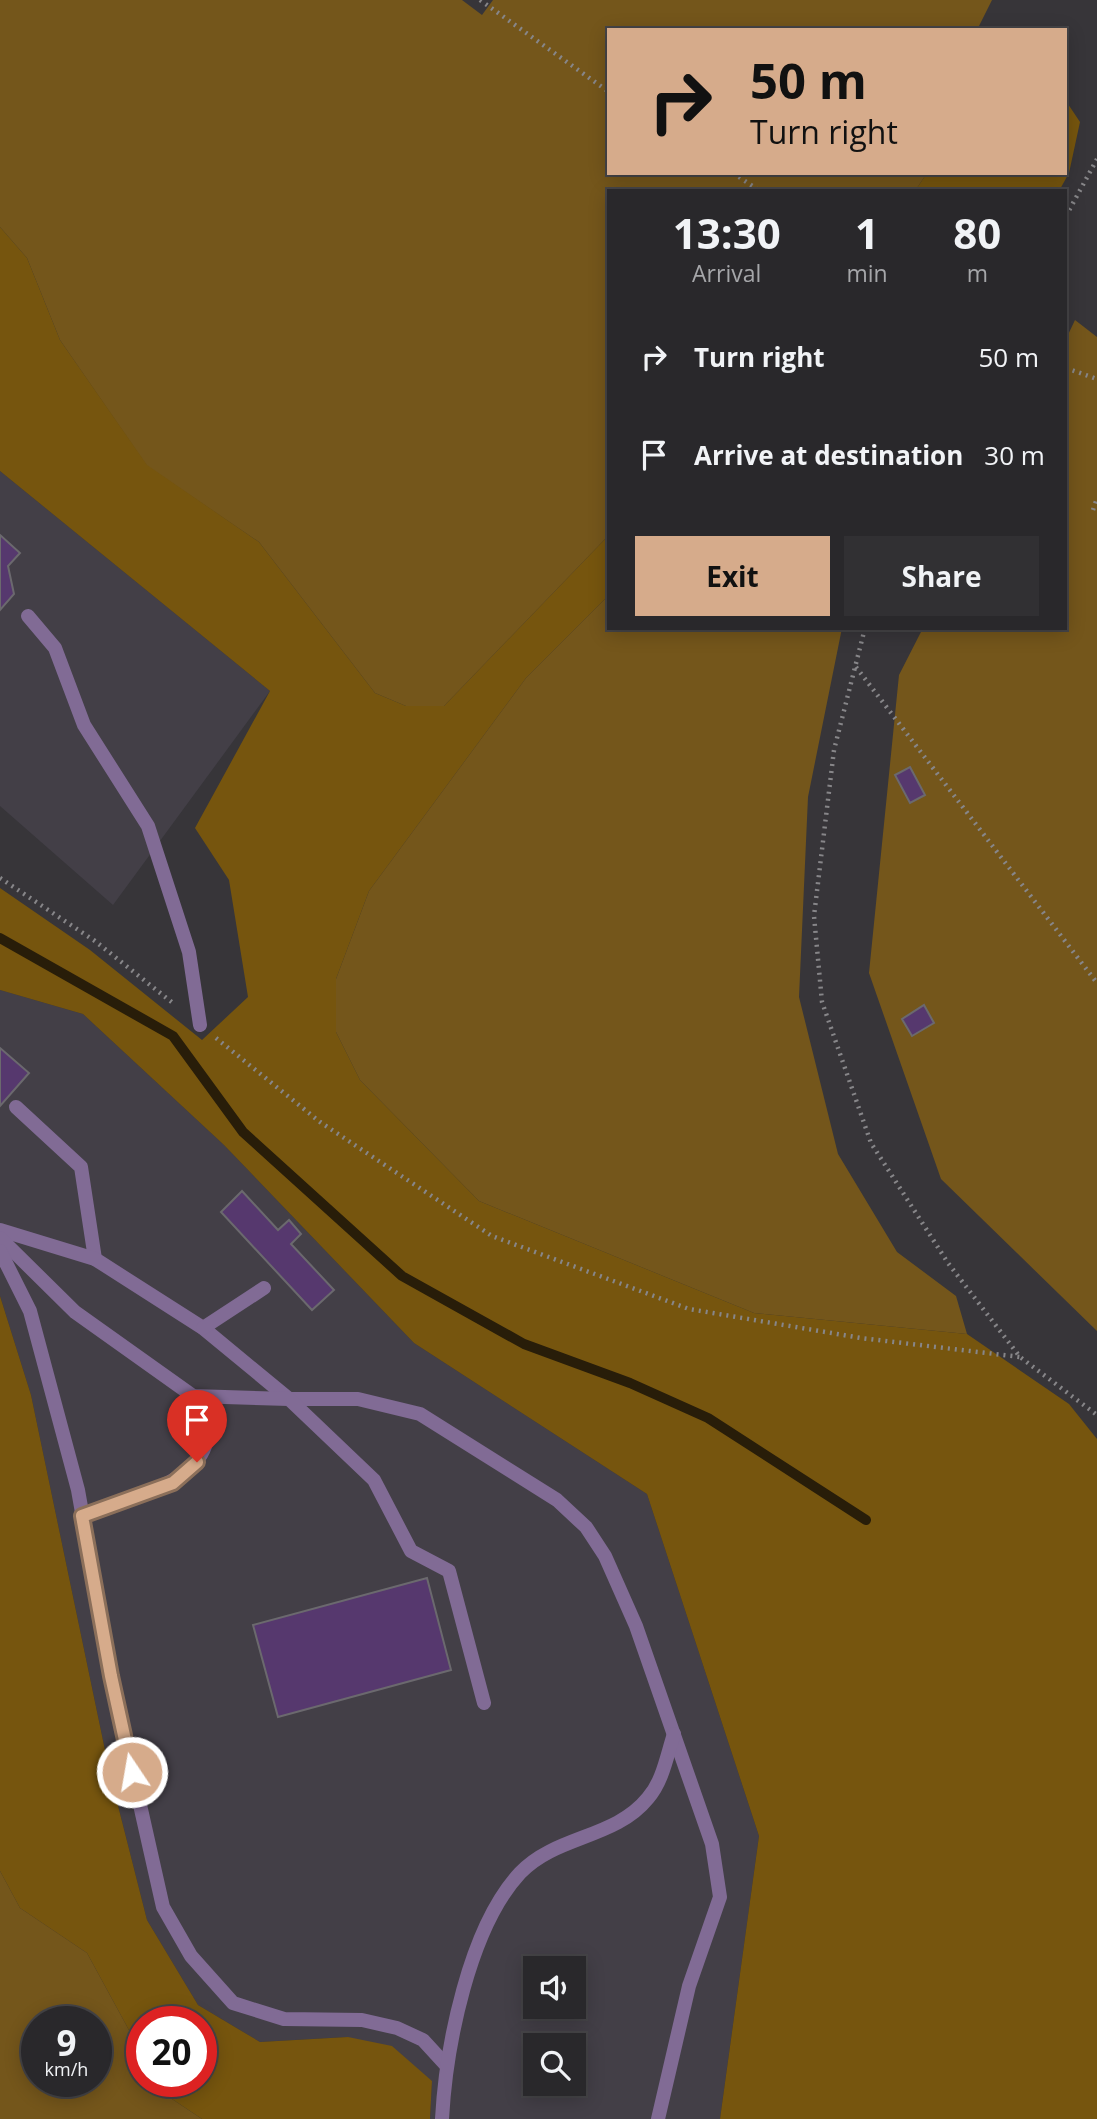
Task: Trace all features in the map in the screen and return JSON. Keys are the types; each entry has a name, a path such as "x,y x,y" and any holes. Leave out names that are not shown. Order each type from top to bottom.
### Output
{"lane":[{"path":"28,615 55,648 84,725 148,826 189,952 200,1026"},
{"path":"16,1107 81,1167 95,1259"},
{"path":"0,1230 95,1259 203,1328 289,1399 374,1480 411,1551 449,1571 484,1703"},
{"path":"0,1238 75,1312 193,1396 203,1410 207,1435 197,1462 173,1483 82,1516"},
{"path":"0,1251 30,1311 82,1516 111,1676 163,1907 191,1956 233,2004 284,2019 362,2020 397,2028 424,2040 445,2064"},
{"path":"203,1328 264,1288"},
{"path":"193,1396 358,1399 419,1414 557,1500 586,1527 605,1556 636,1626 712,1844 720,1897 689,1986 658,2119"},
{"path":"442,2119 445,2064 488,1919 521,1872 555,1847 618,1825 649,1798 662,1771 674,1734"}],"path":[{"path":"480,0 607,91"},
{"path":"1067,214 1097,159"},
{"path":"736,175 757,189"},
{"path":"1067,368 1097,379"},
{"path":"1093,510 1097,498"},
{"path":"864,630 834,750 814,916 822,1002 871,1143 948,1263 1020,1357 1097,1415"},
{"path":"855,666 1097,983"},
{"path":"0,878 95,941 320,1122 492,1236 689,1309 862,1338 1020,1357"}],"shaded area":[{"path":"0,0 462,0 482,15 493,0 992,0 978,28 607,28 607,175 926,175 916,189 607,189 607,537 444,706 406,706 375,693 259,542 147,466 60,340 27,258 0,227"},
{"path":"1067,102 1080,122 1069,173 1060,189 916,189 926,175 1067,175"},
{"path":"0,227 27,258 60,340 147,465 259,542 375,693 406,706 444,706 607,537 607,597 526,678 369,891 336,979 336,1032 360,1080 479,1201 754,1313 967,1334 1069,1404 1097,1439 1097,2119 720,2119 759,1836 647,1494 414,1343 224,1145 83,1014 0,990 0,888 90,950 202,1040 248,997 229,880 195,828 270,691 0,471"},
{"path":"1075,320 1097,337 1097,1331 941,1179 869,973 899,675 922,630 1067,630 1067,337"},
{"path":"0,471 270,691 113,905 0,806"},
{"path":"607,597 607,630 842,630 808,797 799,997 838,1154 897,1252 956,1296 967,1334 754,1313 479,1201 360,1080 336,1032 336,979 369,891 526,678"},
{"path":"0,990 83,1014 224,1145 414,1343 647,1494 759,1836 720,2119 430,2119 432,2081 348,2037 260,2042 217,2016 217,2006 198,2005 147,1920 110,1774 31,1395 0,1296"},
{"path":"0,1296 31,1395 110,1774 147,1920 200,2006 126,2006 126,2025 87,1953 20,1908 0,1871"},
{"path":"0,1871 20,1908 87,1953 126,2025 126,2097 169,2097 202,2119 0,2119"},
{"path":"217,2016 260,2042 348,2037 392,2046 432,2081 430,2119 202,2119 169,2097 217,2097"}],"building":[{"path":"0,535 20,553 8,566 14,594 0,610"},
{"path":"910,767 925,795 910,803 895,775"},
{"path":"924,1005 934,1023 912,1036 902,1019"},
{"path":"0,1048 29,1073 0,1106"},
{"path":"242,1191 278,1230 289,1220 301,1234 291,1244 334,1290 312,1310 221,1212"},
{"path":"427,1578 451,1670 278,1717 253,1625"}],"waterway":[{"path":"0,938 173,1036 243,1132 402,1276 524,1344 630,1383 708,1418 866,1520"}],"route":[{"path":"132,1772 111,1676 82,1516 173,1483 197,1462"}]}
